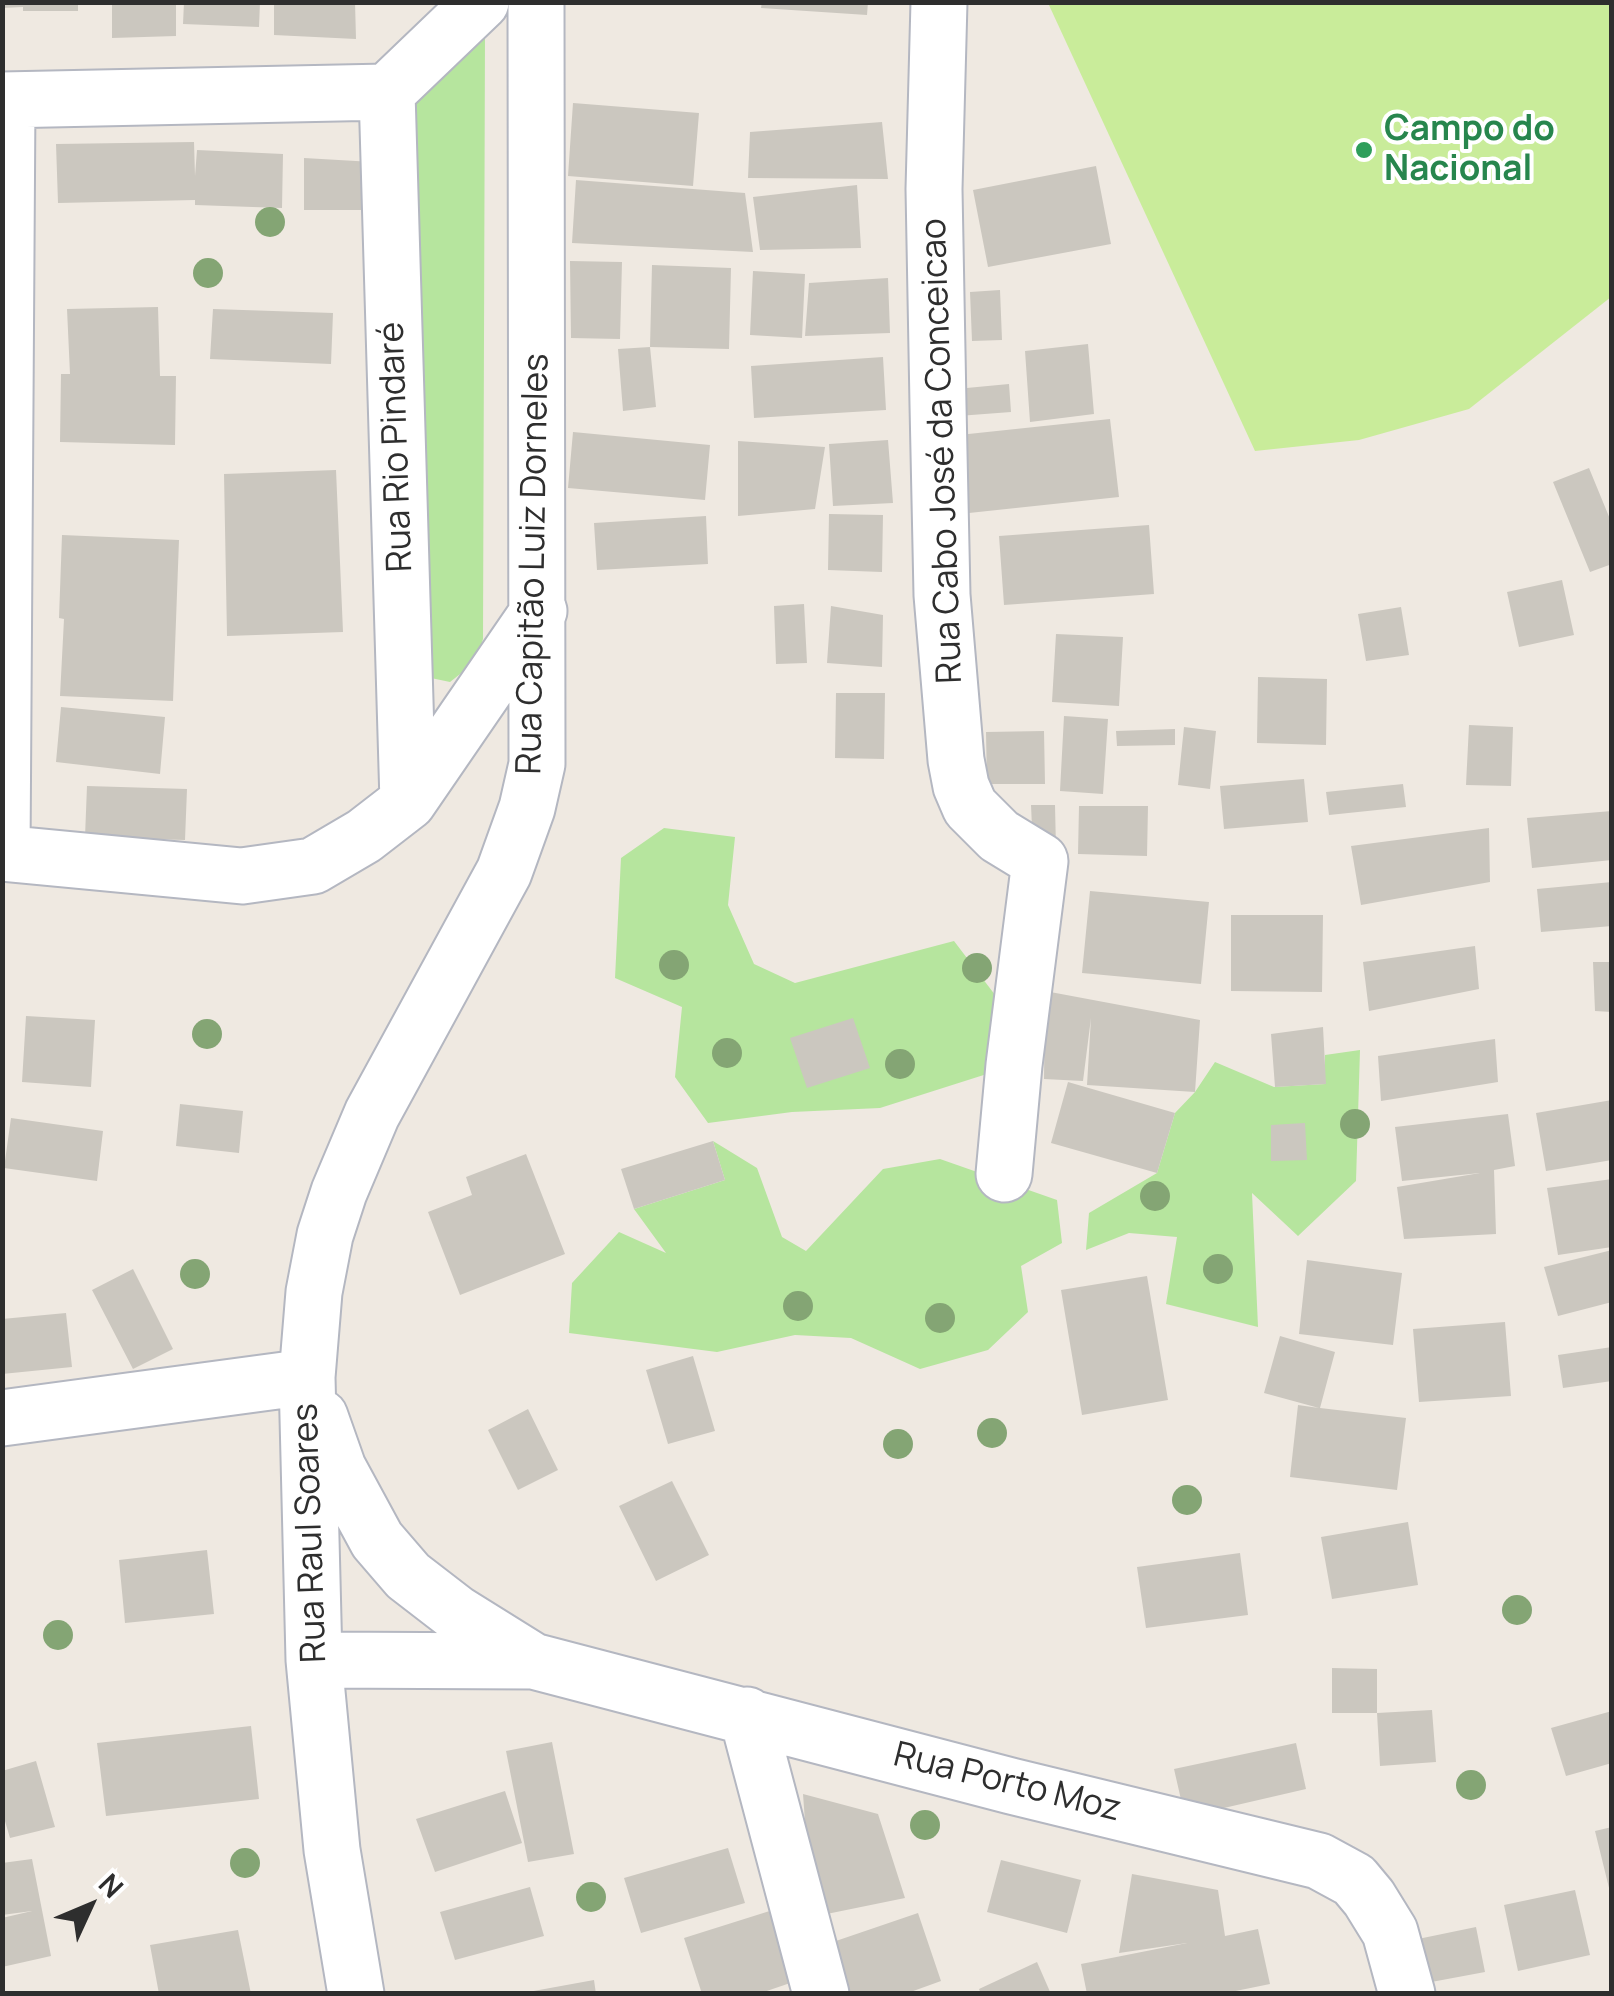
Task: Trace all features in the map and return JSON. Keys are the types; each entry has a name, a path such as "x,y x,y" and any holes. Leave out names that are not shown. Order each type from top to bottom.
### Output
{"street":[{"path":"480,2 387,92 4,100 2,854 242,876 313,866 364,836 408,802 539,610"},
{"name":"Rua Capitão Luiz Dorneles","path":"306,1377 324,1234 339,1192 372,1114 504,872 538,764 536,2"},
{"name":"Rua Cabo José da Conceicao","path":"939,2 934,189 942,595 956,760 960,786 970,807 999,836 1040,861 1004,1174"},
{"name":"Rua Rio Pindaré","path":"387,92 408,802"},
{"name":"Rua Raul Soares","path":"2,1418 306,1377 314,1660 332,1850 356,1994"},
{"name":"Rua Porto Moz","path":"306,1377 338,1468 377,1540 408,1576 456,1614 533,1660"},
{"name":"Rua Porto Moz","path":"314,1660 533,1660 1012,1786 1319,1860 1338,1868 1369,1898 1390,1932 1407,1994"},
{"path":"747,1715 821,1994"}],"green space":[{"name":"Campo do Nacional","path":"1048,3 1611,3 1611,297 1469,409 1359,440 1255,451"},
{"path":"485,35 483,639 469,667 450,682 431,678 408,102"},
{"path":"664,828 735,837 728,905 754,964 795,983 954,941 1005,1008 990,1073 880,1108 792,1112 708,1123 675,1077 682,1007 615,978 621,858"},
{"path":"1360,1050 1356,1181 1298,1236 1252,1193 1258,1327 1166,1304 1177,1237 1129,1233 1086,1250 1089,1213 1157,1173 1175,1113 1215,1062 1274,1087 1325,1084 1325,1055"},
{"path":"713,1141 757,1168 782,1237 806,1251 883,1169 940,1159 1057,1200 1062,1243 1021,1266 1028,1312 988,1350 920,1369 851,1338 795,1335 717,1352 569,1333 572,1283 619,1232 666,1253 634,1209 725,1180"}],"building":[{"path":"2,2 78,2 78,11 23,11 23,7 2,8"},
{"path":"112,2 176,2 176,36 112,38"},
{"path":"184,2 260,2 259,27 183,24"},
{"path":"274,2 355,2 356,39 274,35"},
{"path":"762,2 868,2 867,15 761,8"},
{"path":"573,103 699,113 693,186 568,176"},
{"path":"882,122 888,179 748,178 750,132"},
{"path":"194,142 195,176 197,150 283,154 282,208 195,205 195,200 58,203 56,144"},
{"path":"304,158 373,162 374,210 304,210"},
{"path":"1096,166 1111,244 988,267 973,190"},
{"path":"576,180 745,193 753,252 572,243"},
{"path":"857,185 861,248 760,250 753,197"},
{"path":"570,261 622,262 620,339 571,338"},
{"path":"652,265 731,268 729,349 650,347"},
{"path":"753,271 805,274 802,338 750,335"},
{"path":"888,278 890,333 805,336 809,283"},
{"path":"1000,290 1002,340 972,341 970,292"},
{"path":"158,307 160,376 176,376 175,445 60,442 61,374 70,374 67,309"},
{"path":"213,309 333,313 331,364 210,359"},
{"path":"1088,344 1094,414 1030,422 1025,351"},
{"path":"650,347 656,407 623,411 618,349"},
{"path":"883,357 886,410 754,418 751,366"},
{"path":"1009,384 1011,412 958,416 956,389"},
{"path":"1110,419 1119,497 969,513 959,435"},
{"path":"573,432 710,445 705,500 568,488"},
{"path":"888,440 893,503 833,506 829,444"},
{"path":"738,441 825,447 815,509 738,516"},
{"path":"1589,468 1612,524 1612,564 1590,572 1553,482"},
{"path":"336,470 343,632 227,636 224,474"},
{"path":"829,514 883,515 882,572 828,570"},
{"path":"706,516 708,564 597,570 594,523"},
{"path":"1149,525 1154,594 1004,605 999,536"},
{"path":"62,535 179,540 173,701 60,696 64,619 59,618"},
{"path":"1562,580 1574,635 1519,647 1507,592"},
{"path":"804,604 807,663 776,664 774,606"},
{"path":"831,606 883,615 882,667 827,663"},
{"path":"1401,607 1409,655 1366,661 1358,614"},
{"path":"1056,634 1123,637 1119,706 1052,702"},
{"path":"1258,677 1327,679 1326,745 1257,743"},
{"path":"836,693 885,693 884,759 835,758"},
{"path":"61,707 165,717 160,774 56,762"},
{"path":"1064,716 1108,719 1103,794 1060,791"},
{"path":"1469,725 1513,727 1511,786 1466,785"},
{"path":"1184,727 1216,731 1210,789 1178,785"},
{"path":"1175,729 1175,745 1117,746 1116,731"},
{"path":"1044,731 1045,784 987,784 986,732"},
{"path":"1304,779 1308,822 1224,829 1220,786"},
{"path":"1403,784 1406,807 1329,815 1326,792"},
{"path":"87,786 187,789 185,840 85,837"},
{"path":"1031,805 1055,805 1056,849 1033,849"},
{"path":"1079,806 1148,806 1147,856 1078,854"},
{"path":"1612,811 1612,860 1532,868 1527,818"},
{"path":"1489,828 1490,882 1361,905 1351,846"},
{"path":"1612,882 1612,926 1541,932 1537,889"},
{"path":"1090,891 1209,902 1201,984 1082,973"},
{"path":"1231,915 1323,915 1322,992 1231,991"},
{"path":"1475,946 1479,989 1369,1011 1363,962"},
{"path":"1593,962 1612,962 1612,1012 1595,1011"},
{"path":"1045,991 1200,1020 1195,1092 1087,1085 1091,1018 1083,1081 1044,1079"},
{"path":"26,1016 95,1020 91,1087 22,1082"},
{"path":"853,1018 870,1068 807,1088 790,1038"},
{"path":"1323,1027 1326,1084 1275,1087 1271,1034"},
{"path":"1495,1039 1498,1082 1381,1101 1378,1056"},
{"path":"1068,1082 1175,1113 1157,1173 1051,1143"},
{"path":"1612,1100 1612,1160 1546,1171 1536,1113"},
{"path":"180,1104 243,1111 239,1153 176,1146"},
{"path":"1508,1114 1515,1166 1494,1170 1496,1234 1404,1239 1397,1187 1480,1173 1402,1181 1395,1127"},
{"path":"11,1118 103,1131 97,1181 4,1168"},
{"path":"1305,1123 1307,1160 1271,1161 1271,1125"},
{"path":"713,1141 725,1180 634,1209 621,1169"},
{"path":"526,1154 565,1254 460,1295 428,1212 472,1195 466,1177"},
{"path":"1612,1179 1612,1247 1558,1255 1547,1188"},
{"path":"1612,1250 1612,1302 1558,1316 1544,1267"},
{"path":"1307,1260 1402,1273 1393,1345 1299,1334"},
{"path":"133,1269 173,1349 133,1369 92,1290"},
{"path":"1147,1276 1168,1400 1082,1415 1061,1290"},
{"path":"66,1313 72,1367 2,1374 2,1319"},
{"path":"1505,1322 1511,1396 1419,1402 1413,1329"},
{"path":"1280,1336 1335,1352 1320,1408 1406,1418 1397,1490 1290,1477 1298,1405 1319,1408 1264,1393"},
{"path":"1612,1347 1612,1381 1563,1388 1558,1355"},
{"path":"693,1356 715,1431 668,1444 646,1370"},
{"path":"528,1409 558,1470 518,1490 488,1430"},
{"path":"672,1481 709,1555 656,1581 619,1506"},
{"path":"1408,1522 1418,1585 1332,1599 1321,1537"},
{"path":"207,1550 214,1614 125,1623 119,1560"},
{"path":"1240,1553 1248,1615 1146,1628 1137,1567"},
{"path":"1332,1668 1377,1669 1377,1713 1332,1713"},
{"path":"1432,1710 1436,1762 1380,1766 1377,1713"},
{"path":"1612,1711 1612,1763 1566,1776 1551,1728"},
{"path":"251,1726 259,1799 106,1816 97,1743"},
{"path":"552,1742 574,1854 528,1862 506,1751"},
{"path":"1296,1743 1306,1789 1185,1817 1174,1769"},
{"path":"36,1761 55,1827 10,1838 2,1811 2,1771"},
{"path":"505,1791 522,1843 435,1872 416,1819"},
{"path":"803,1794 878,1814 905,1898 812,1917"},
{"path":"1612,1827 1612,1892 1610,1892 1595,1831"},
{"path":"728,1848 745,1903 641,1933 624,1878"},
{"path":"32,1859 51,1956 2,1967 2,1918 32,1911 2,1915 2,1863"},
{"path":"1001,1860 1081,1880 1067,1933 987,1912"},
{"path":"1132,1874 1218,1890 1225,1936 1258,1929 1270,1984 1221,1994 1087,1994 1081,1964 1187,1943 1119,1953"},
{"path":"530,1887 544,1936 455,1960 440,1912"},
{"path":"1575,1890 1590,1955 1518,1971 1504,1905"},
{"path":"776,1909 799,1980 758,1994 702,1994 684,1938"},
{"path":"918,1913 941,1981 905,1994 847,1994 830,1943"},
{"path":"1476,1927 1485,1972 1426,1983 1418,1939"},
{"path":"238,1930 251,1994 159,1994 150,1945"},
{"path":"1037,1962 1051,1994 981,1994 979,1989"},
{"path":"594,1980 596,1994 528,1994 528,1992"}],"place":[{"name":"Campo do Nacional","path":"1364,150"}]}
